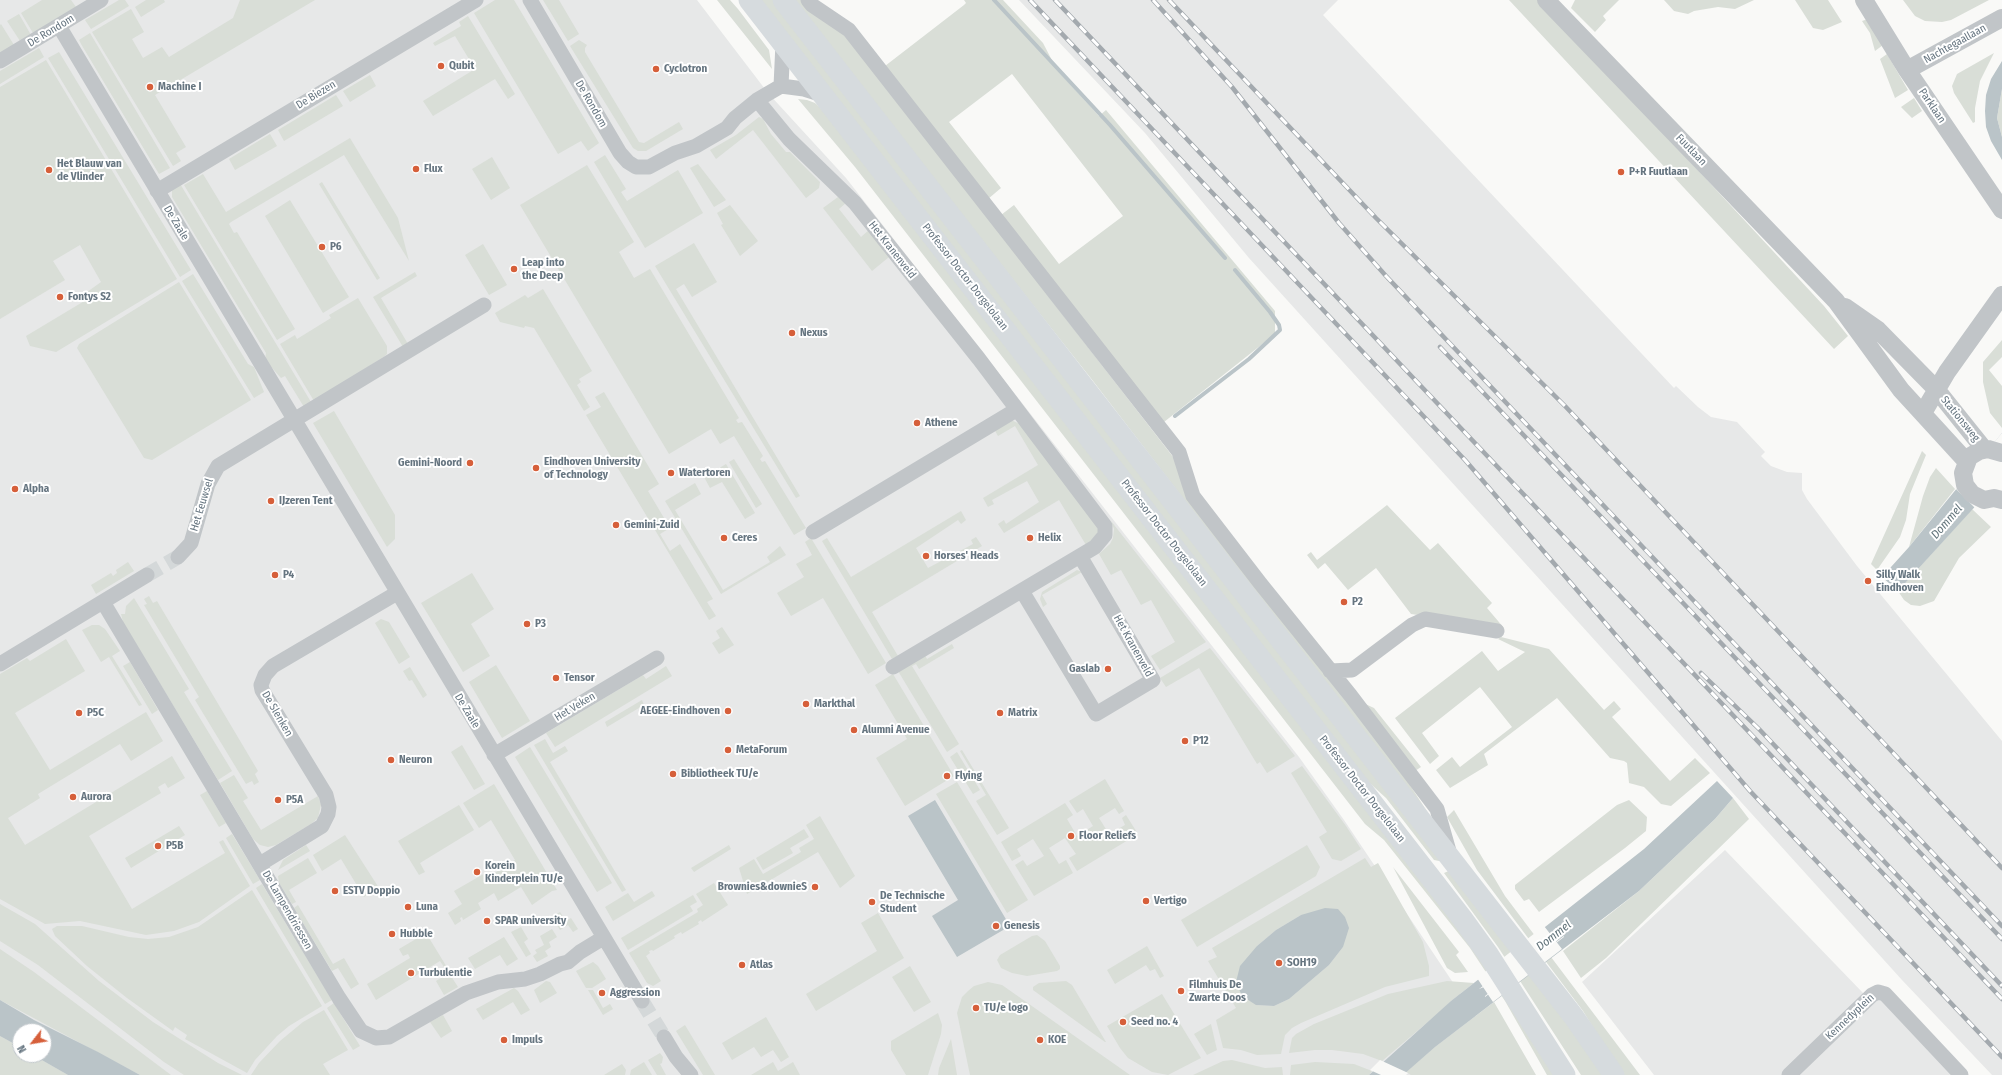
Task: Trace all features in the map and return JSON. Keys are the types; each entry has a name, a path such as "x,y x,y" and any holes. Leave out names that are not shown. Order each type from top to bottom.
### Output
{"main road":[{"name":"Professor Doctor Dorgelolaan","path":"749,0 1418,860 1488,954 1565,1075"},
{"path":"783,0 1537,969 1574,1017 1614,1075"},
{"path":"1418,860 1430,868 1439,871 1448,866 1451,858"}],"street":[{"name":"De Rondom","path":"0,61 101,0"},
{"name":"De Biezen","path":"157,191 476,0"},
{"name":"De Rondom","path":"530,0 613,142 628,162 636,167 644,168 675,153 689,140 717,123 735,118 757,100 781,86"},
{"path":"808,0 849,30 1179,452 1193,496 1437,810 1451,858"},
{"name":"Fuutlaan","path":"1546,0 1836,301 1891,378 1923,414"},
{"name":"Parklaan","path":"1864,0 1907,70 2002,210"},
{"name":"Nachtegaallaan","path":"1907,70 2002,18"},
{"name":"De Zaale","path":"59,26 293,420 642,1001"},
{"path":"783,43 781,86 804,89 823,95"},
{"name":"Het Kranenveld","path":"757,100 789,139 855,203 1104,522 1106,531 1101,542 1022,592 893,667"},
{"path":"1923,414 1936,389 2002,295"},
{"name":"Fuutlaan","path":"1836,301 1878,330 1936,389"},
{"path":"293,420 484,305"},
{"name":"Stationsweg","path":"1936,389 1991,451"},
{"path":"812,532 1016,410"},
{"name":"Stationsweg","path":"1923,414 1966,461 1974,453 1991,451"},
{"name":"Het Eeuwsel","path":"178,556 191,543 208,484 214,471 224,462 293,420"},
{"path":"1966,461 1963,479 1968,490 1972,494 1993,500"},
{"name":"Het Kranenveld","path":"1022,592 1096,714 1154,680 1080,556"},
{"path":"0,664 147,575"},
{"name":"De Slenken","path":"260,864 322,826 328,814 329,807 326,795 262,690 261,685 265,675 273,666 397,593"},
{"name":"De Lampendriessen","path":"103,602 356,1025 368,1035 376,1038 389,1038 466,993 498,982 525,979 536,976 560,964 568,956 580,952 604,938"},
{"path":"1330,671 1352,670 1412,625 1425,619 1497,631"},
{"name":"Het Veken","path":"494,755 657,658"},
{"name":"Kennedyplein","path":"1789,1075 1872,995 1878,992 1885,994 1961,1075"},
{"path":"664,1037 676,1057 680,1075"},
{"path":"676,1057 682,1062 691,1075"}],"shaded area":[{"name":"Eindhoven University of Technology","path":"0,0 697,0 768,93 846,178 1299,757 1344,820 1515,1075 0,1075"},
{"path":"42,0 71,0 76,7 33,33 21,13"},
{"path":"119,0 125,0 129,6 91,29 85,20"},
{"path":"146,0 164,0 165,2 141,17 135,7"},
{"path":"240,0 315,0 155,95 186,147 176,153 181,161 173,166 92,32 131,9 144,32 132,39 143,58 162,47 169,57 233,18"},
{"path":"495,0 514,0 599,143 588,151 581,141 558,154 474,13"},
{"path":"543,0 559,0 579,34 568,41"},
{"path":"717,0 730,0 738,9 769,50 772,69"},
{"path":"758,0 773,0 1444,862 1434,860 1386,798 1363,777"},
{"path":"792,0 803,0 845,34 1177,462 1387,750 1434,822 1433,824 1093,381"},
{"path":"964,0 1003,0 1043,43 1057,70 1099,116 1106,110 1275,311 1275,334 1164,422 1001,215 1014,205 1059,264 1123,216 1012,74 949,122 1001,188 988,199 885,66 964,5 966,3"},
{"path":"1019,0 1338,0 1323,15 1674,388 1676,386 1711,417 1737,422 1765,452 1761,456 1771,466 1787,472 1802,473 1802,490 1807,499 1857,566 2002,741 2002,1075 1992,1075 1902,980 1249,258 1145,133"},
{"path":"1509,0 1540,0 1824,306 1848,336 1834,349"},
{"path":"1575,0 1619,0 1603,16 1606,20 1595,32 1571,8"},
{"path":"1664,0 1754,0 1735,9 1718,7 1694,11 1688,14 1674,11"},
{"path":"1795,0 1828,0 1842,22 1823,30 1813,28"},
{"path":"1903,0 1989,0 1951,20 1942,22 1925,21 1915,16"},
{"path":"19,14 31,35 20,41 7,21"},
{"path":"468,16 515,94 508,99 495,79 433,116 423,101 475,69 455,36 435,46 433,43 461,26 459,22"},
{"path":"1868,19 1883,45 1875,51 1870,33 1862,21"},
{"path":"1,24 14,45 0,53 0,25"},
{"path":"90,33 170,168 159,174 79,40"},
{"path":"579,40 587,45 585,52 639,142 644,143 679,122 683,129 646,151 638,151 633,148 570,46"},
{"path":"39,48 44,57 0,84 0,71"},
{"path":"59,52 191,270 180,277 48,58"},
{"path":"1994,53 1980,81 1975,108 1975,122 1973,123 1954,93 1952,86 1957,74"},
{"path":"1887,54 1908,90 1895,98 1880,59"},
{"path":"46,60 177,279 56,352 30,346 26,336 86,300 83,295 101,282 80,245 53,261 65,280 0,319 0,87"},
{"path":"370,75 376,86 350,102 343,91"},
{"path":"2002,89 2002,137 1997,118"},
{"path":"336,95 343,106 284,141 278,130"},
{"path":"1914,98 1922,111 1912,118 1901,107"},
{"path":"798,99 815,103 822,109 1447,910 1557,1075 1547,1075 1505,1001 1470,948 1384,840 1365,824 855,167"},
{"path":"759,117 763,119 771,134 786,152 790,152 820,182 819,188 806,198 753,130 716,159 710,150 736,135"},
{"path":"270,134 277,146 235,170 229,159"},
{"path":"350,138 398,218 409,261 344,155 231,222 229,224 234,233 237,232 295,329 277,340 184,185 203,174 226,212"},
{"path":"605,155 626,189 621,192 627,201 678,170 703,213 645,248 594,162"},
{"path":"492,157 510,188 491,200 472,169"},
{"path":"698,164 726,200 714,207 690,168"},
{"path":"587,165 634,242 619,252 634,278 650,269 739,418 736,420 738,423 742,422 763,456 760,459 762,462 765,461 806,528 794,535 734,436 720,444 711,429 669,454 520,205"},
{"path":"179,182 311,402 304,407 285,376 281,378 265,360 266,353 172,197 172,189"},
{"path":"322,182 380,278 377,280 319,184"},
{"path":"838,197 847,202 839,209 861,237 869,230 889,257 872,271 823,208"},
{"path":"290,200 349,297 323,313 265,216"},
{"path":"730,205 758,241 740,256 721,225 723,224 717,213"},
{"path":"694,243 717,282 692,297 684,284 676,289 800,496 796,498 655,266"},
{"path":"483,244 507,285 489,295 465,255"},
{"path":"415,272 417,276 381,298 408,344 403,347 373,297"},
{"path":"193,274 248,364 254,367 264,392 254,398 182,281"},
{"path":"179,282 251,400 152,460 144,458 77,348 79,344"},
{"path":"543,289 592,371 579,379 581,382 577,385 590,407 584,411 534,328 525,326 524,328 500,322 495,313 525,295 528,298"},
{"path":"358,298 387,346 387,354 314,401 280,344 295,335 297,339 331,318 329,315"},
{"path":"2002,340 2002,357 1989,370 2002,386 2002,428 1990,413 1983,382 1983,362"},
{"path":"604,392 659,484 648,491 670,528 660,534 670,551 680,544 713,599 707,602 716,616 709,620 586,415 601,407 595,397"},
{"path":"334,411 395,515 395,539 387,547 313,423"},
{"path":"1011,420 1020,424 1099,529 1096,537 1086,545 1059,500 1004,533 998,524 1004,520 1006,524 1039,502 1027,481 992,500 994,504 988,507 983,498 1038,465 1015,426 998,436 994,429"},
{"path":"1922,451 1926,455 1910,494 1906,520 1900,537 1877,570 1871,564"},
{"path":"734,459 762,504 756,508 729,462"},
{"path":"726,464 755,513 745,519 722,482 710,488 704,477"},
{"path":"1936,468 1955,489 1909,547 1923,496 1930,477"},
{"path":"695,483 701,494 675,510 723,590 770,562 767,557 780,546 786,555 721,594 665,501"},
{"path":"1387,505 1430,550 1438,543 1492,603 1487,608 1504,628 1411,614 1376,568 1348,590 1325,563 1318,569 1307,555 1311,552 1317,560"},
{"path":"1972,509 1991,527 1959,558 1934,601 1920,606 1911,605 1904,600 1898,591"},
{"path":"961,511 966,520 961,524 958,520 916,548 928,568 973,544 971,540 976,537 982,546 872,612 898,656 892,659 822,541 827,538 851,577"},
{"path":"1111,521 1206,642 1160,670 1151,656 1175,642 1151,600 1141,605 1121,570 1111,575 1099,554 1110,544 1113,538 1114,529"},
{"path":"811,538 886,663 868,674 823,598 791,616 777,593 804,577 796,564 812,555 805,542"},
{"path":"128,562 134,571 96,594 91,585 111,573 113,576 117,573 116,570"},
{"path":"1077,570 1082,572 1042,595 1047,604 1043,607 1040,599 1042,592"},
{"path":"472,573 494,609 471,624 490,656 463,672 421,603"},
{"path":"149,596 153,603 157,601 258,771 255,774 259,782 254,785 252,781 246,784 195,700 199,697 144,605 147,604 144,599"},
{"path":"134,598 189,689 184,692 232,771 218,780 123,622 121,614 125,614 126,606"},
{"path":"381,619 389,622 410,657 399,664 375,623"},
{"path":"92,625 99,625 105,629 120,651 112,656 142,705 139,706 109,657 101,662 82,630"},
{"path":"722,627 734,645 719,654 712,643 720,638 716,631"},
{"path":"1501,637 1549,649 1604,710 1614,701 1621,709 1612,717 1670,781 1695,758 1710,773 1671,806 1661,804 1644,787 1629,783 1627,763 1610,758 1557,698 1484,754 1488,765 1450,788 1436,770 1452,757 1460,767 1512,727 1480,687 1422,733 1439,756 1430,764 1395,718 1482,651 1498,671 1525,652 1498,639"},
{"path":"66,639 85,671 15,713 50,770 146,712 163,741 131,761 120,744 38,794 40,798 8,818 25,845 172,756 185,778 168,788 165,783 158,787 161,793 89,836 132,909 225,853 219,842 223,840 250,886 199,922 174,931 146,935 80,921 45,924 0,899 0,674 27,658 30,661"},
{"path":"952,644 954,648 919,669 916,664 912,666 959,744 947,752 898,671 925,655 927,659"},
{"path":"1210,648 1295,756 1267,773 1260,762 1257,764 1199,668 1166,687 1160,678"},
{"path":"130,662 158,710 152,714 123,666"},
{"path":"496,665 530,721 502,738 469,682"},
{"path":"666,666 672,676 555,747 546,733 643,675 646,679"},
{"path":"410,667 427,695 423,698 412,680 409,681 403,671"},
{"path":"893,674 954,776 905,806 876,758 907,739 875,685"},
{"path":"642,700 644,705 607,727 605,722"},
{"path":"1361,702 1374,708 1421,767 1415,771"},
{"path":"545,739 553,753 565,746 568,751 550,762 626,890 622,892 534,745"},
{"path":"462,745 485,784 474,790 451,752"},
{"path":"530,747 612,883 597,892 515,757"},
{"path":"962,750 1009,828 997,835 976,801 986,795 960,751"},
{"path":"957,752 980,790 973,794 950,757"},
{"path":"1302,766 1361,849 1341,861 1332,859 1319,837 1327,832 1291,773"},
{"path":"234,775 248,798 243,801 261,830 318,796 321,805 318,818 311,824 276,845 268,847 260,845 253,839 220,783"},
{"path":"1105,779 1124,811 1119,814 1115,808 1099,818 1109,834 1125,825 1122,818 1126,815 1138,834 1077,871 1069,858 1076,854 1065,838 1049,848 1059,864 1066,860 1073,873 1034,896 1015,865 1023,860 1027,866 1044,856 1033,839 1017,849 1021,856 1012,861 1001,842 1065,803 1073,815 1067,819 1077,836 1093,826 1083,809 1077,813 1069,801"},
{"path":"957,782 1028,900 1007,913 936,794"},
{"path":"494,784 557,890 552,891 532,905 521,887 498,901 494,893 478,903 481,909 463,920 462,917 460,918 461,921 455,925 448,913 462,904 454,891 487,872 490,876 515,860 491,820 479,828 463,803"},
{"path":"207,791 226,823 219,827 200,795"},
{"path":"1733,798 1749,819 1606,958 1581,978 1563,951 1639,891 1715,819"},
{"path":"1629,800 1647,817 1646,831 1539,912 1529,899 1524,901 1515,889 1515,885 1617,805"},
{"path":"459,805 474,830 420,863 425,872 419,875 398,841"},
{"path":"1454,810 1505,896 1640,1075 1622,1075 1583,1011 1477,870 1447,817"},
{"path":"820,816 855,876 840,888 818,852 747,894 739,868 754,859 763,874 801,852 799,848 814,839 806,825"},
{"path":"179,826 185,835 131,868 125,858"},
{"path":"804,829 809,837 790,848 793,853 763,870 756,858"},
{"path":"232,834 260,880 253,884 226,838"},
{"path":"345,835 379,888 364,897 341,859 322,871 313,855"},
{"path":"306,845 310,851 278,870 283,860"},
{"path":"729,845 731,849 694,872 691,868"},
{"path":"1307,845 1320,867 1316,876 1197,947 1181,920"},
{"path":"1725,850 1864,994 1883,997 1957,1075 1654,1075 1582,982"},
{"path":"308,858 317,873 289,890 296,902 292,904 279,883 278,876"},
{"path":"1365,858 1371,867 1378,863 1423,942 1429,966 1429,976 1385,987 1301,1023 1292,1028 1285,1035 1281,1054 1257,1055 1241,1050 1223,1048 1216,1020 1236,1008 1208,961 1217,957 1212,948","holes":["1301,915 1343,947 1329,965 1289,999 1274,1006 1256,1005 1257,946 1276,930"]},
{"path":"1393,867 1459,952 1456,955 1468,972 1455,973 1447,968"},
{"path":"1451,870 1606,1075 1581,1075 1498,947 1444,873"},
{"path":"714,883 728,905 702,922 701,920 698,922 699,924 682,934 681,932 674,936 675,938 653,951 649,951 650,953 646,956 661,981 653,986 647,983 629,953 698,912 697,909 703,905 696,894"},
{"path":"262,884 332,1000 325,1004 256,888"},
{"path":"252,890 322,1006 289,1026 277,1036 255,1060 247,1073 185,1039 187,1035 175,1027 173,1031 127,998 87,966 55,936 52,929 57,926 82,926 129,937 148,939 169,937 198,927"},
{"path":"652,891 655,896 613,921 605,907 628,893 634,902"},
{"path":"693,895 697,902 690,906 693,911 628,950 621,938"},
{"path":"0,904 35,924 99,981 153,1022 218,1063 242,1075 184,1075 164,1062 38,965 0,941"},
{"path":"298,905 333,964 344,958 359,984 351,989 338,968 332,971 294,908"},
{"path":"560,912 566,921 571,918 578,929 573,932 568,925 560,930 552,917"},
{"path":"878,913 904,958 816,1011 806,994 877,951 861,923"},
{"path":"521,927 528,939 524,942 531,954 526,957 511,932"},
{"path":"552,929 557,937 549,942 551,947 545,951 548,956 537,962 533,956 537,953 535,950 544,945 540,936"},
{"path":"426,933 448,969 446,970 440,961 376,1000 367,984 410,958 408,954 403,956 399,949"},
{"path":"1037,935 1045,941 1060,966 1060,969 1057,971 1027,976 1012,973 1001,968 997,960 1000,955 1032,936"},
{"path":"504,937 518,959 507,966 500,955 475,969 468,958"},
{"path":"1147,946 1164,976 1160,978 1155,969 1150,971 1146,965 1115,984 1107,970"},
{"path":"0,949 34,972 171,1075 140,1075 52,1028 52,1023 43,1023 0,1000"},
{"path":"593,962 598,966 606,979 592,988 586,988 576,971"},
{"path":"910,966 931,1002 914,1012 892,977"},
{"path":"449,973 458,987 444,995 436,981"},
{"path":"546,981 550,982 557,993 540,1003 534,990"},
{"path":"1066,981 1072,985 1106,1042 1033,990 1033,987 1039,983"},
{"path":"1447,981 1474,983 1382,1061 1363,1054 1332,1050 1289,1053 1292,1038 1296,1034 1314,1024 1388,994"},
{"path":"988,982 1002,985 1130,1075 970,1075 957,1013 962,997 968,991 974,986"},
{"path":"514,988 518,991 530,1010 521,1015 513,1002 483,1020 476,1009"},
{"path":"588,990 593,990 603,1008 610,1004 613,1009 603,1015"},
{"path":"1162,994 1201,1058 1168,1075 1152,1072 1128,1058 1120,1048 1107,1026"},
{"path":"1494,1002 1536,1075 1411,1075 1406,1072 1435,1047"},
{"path":"334,1003 360,1046 353,1050 327,1008"},
{"path":"324,1010 348,1050 323,1064 330,1075 251,1075 259,1063 280,1041 303,1022"},
{"path":"938,1013 942,1025 941,1034 928,1075 906,1075 891,1050 891,1041"},
{"path":"443,1015 452,1031 441,1038 430,1022"},
{"path":"766,1017 789,1057 781,1062 773,1050 761,1057 754,1047 732,1060 722,1043"},
{"path":"1211,1024 1217,1050 1207,1055 1194,1034"},
{"path":"685,1025 715,1075 703,1075 676,1031"},
{"path":"0,1036 12,1043 12,1063 47,1063 68,1075 0,1075"},
{"path":"951,1039 957,1075 938,1075 939,1068"},
{"path":"660,1053 663,1057 662,1063 660,1064 666,1075 657,1075 648,1060"},
{"path":"1232,1060 1265,1068 1282,1067 1283,1075 1193,1075 1223,1061"},
{"path":"644,1062 652,1075 630,1075 631,1070"},
{"path":"773,1062 778,1071 793,1062 800,1075 751,1075"},
{"path":"1315,1062 1354,1064 1372,1071 1369,1075 1290,1075 1291,1065"},
{"path":"622,1064 626,1070 625,1075 604,1075"}],"water":[{"path":"2002,61 2002,89 1997,118 2002,137 2002,160 1991,141 1986,127 1985,111 1986,95 1991,79"},
{"name":"Dommel","path":"2002,433 2002,477 1898,591 1882,577 1909,547"},
{"name":"Dommel","path":"1717,781 1733,798 1715,819 1639,891 1435,1047 1403,1075 1369,1075 1451,1001 1644,849","holes":["1558,929 1484,987 1479,989","1564,937 1485,997 1485,996"]},
{"path":"935,800 1010,926 957,957 932,916 958,900 908,816"},
{"path":"1325,908 1338,909 1345,917 1349,928 1343,947 1329,965 1289,999 1274,1006 1256,1005 1242,996 1236,982 1240,966 1257,946 1276,930 1301,915"},
{"path":"0,1000 40,1023 12,1023 12,1043 0,1036"},
{"path":"52,1029 140,1075 68,1075 47,1063 52,1063"}],"pier":[{"path":"2002,433 2002,479 1975,508 1955,488"},
{"path":"1544,926 1562,949 1493,1002 1477,978"},
{"path":"1380,1060 1408,1073 1406,1075 1381,1075 1370,1070"}],"waterway":[{"path":"994,0 1110,125 1225,258"},
{"path":"1175,416 1249,359 1280,330 1279,325 1270,312 1235,270"}],"tunnel":[{"path":"147,575 178,557"},
{"path":"642,1001 664,1037"}],"railway":[{"path":"1030,0 1465,460 1750,791 2002,1057"},
{"path":"1055,0 2002,999"},
{"path":"1153,0 1232,87 1339,223 1386,276 2002,926"},
{"path":"1169,0 1376,218 1565,406 2002,868"},
{"path":"1440,347 2002,939"},
{"path":"1701,673 1759,729 2002,986"}],"place":[{"name":"Qubit","path":"441,66"},
{"name":"Cyclotron","path":"656,69"},
{"name":"Machine I","path":"150,87"},
{"name":"Flux","path":"416,169"},
{"name":"Het Blauw van de Vlinder","path":"49,170"},
{"name":"P+R Fuutlaan","path":"1621,172"},
{"name":"P6","path":"322,247"},
{"name":"Leap into the Deep","path":"514,269"},
{"name":"Fontys S2","path":"60,297"},
{"name":"Nexus","path":"792,333"},
{"name":"Athene","path":"917,423"},
{"name":"Gemini-Noord","path":"470,463"},
{"name":"Eindhoven University of Technology","path":"536,468"},
{"name":"Watertoren","path":"671,473"},
{"name":"Alpha","path":"15,489"},
{"name":"IJzeren Tent","path":"271,501"},
{"name":"Gemini-Zuid","path":"616,525"},
{"name":"Ceres","path":"724,538"},
{"name":"Helix","path":"1030,538"},
{"name":"Horses' Heads","path":"926,556"},
{"name":"P4","path":"275,575"},
{"name":"Silly Walk Eindhoven","path":"1868,581"},
{"name":"P2","path":"1344,602"},
{"name":"P3","path":"527,624"},
{"name":"Gaslab","path":"1108,669"},
{"name":"Tensor","path":"556,678"},
{"name":"Markthal","path":"806,704"},
{"name":"AEGEE-Eindhoven","path":"728,711"},
{"name":"P5C","path":"79,713"},
{"name":"Matrix","path":"1000,713"},
{"name":"Alumni Avenue","path":"854,730"},
{"name":"P12","path":"1185,741"},
{"name":"MetaForum","path":"728,750"},
{"name":"Neuron","path":"391,760"},
{"name":"Bibliotheek TU/e","path":"673,774"},
{"name":"Flying","path":"947,776"},
{"name":"Aurora","path":"73,797"},
{"name":"P5A","path":"278,800"},
{"name":"Floor Reliefs","path":"1071,836"},
{"name":"P5B","path":"158,846"},
{"name":"Korein Kinderplein TU/e","path":"477,872"},
{"name":"Brownies&downieS","path":"815,887"},
{"name":"ESTV Doppio","path":"335,891"},
{"name":"Vertigo","path":"1146,901"},
{"name":"De Technische Student","path":"872,902"},
{"name":"Luna","path":"408,907"},
{"name":"SPAR university","path":"487,921"},
{"name":"Genesis","path":"996,926"},
{"name":"Hubble","path":"392,934"},
{"name":"SOH19","path":"1279,963"},
{"name":"Atlas","path":"742,965"},
{"name":"Turbulentie","path":"411,973"},
{"name":"Filmhuis De Zwarte Doos","path":"1181,991"},
{"name":"Aggression","path":"602,993"},
{"name":"TU/e logo","path":"976,1008"},
{"name":"Seed no. 4","path":"1123,1022"},
{"name":"Impuls","path":"504,1040"},
{"name":"KOE","path":"1040,1040"}]}
